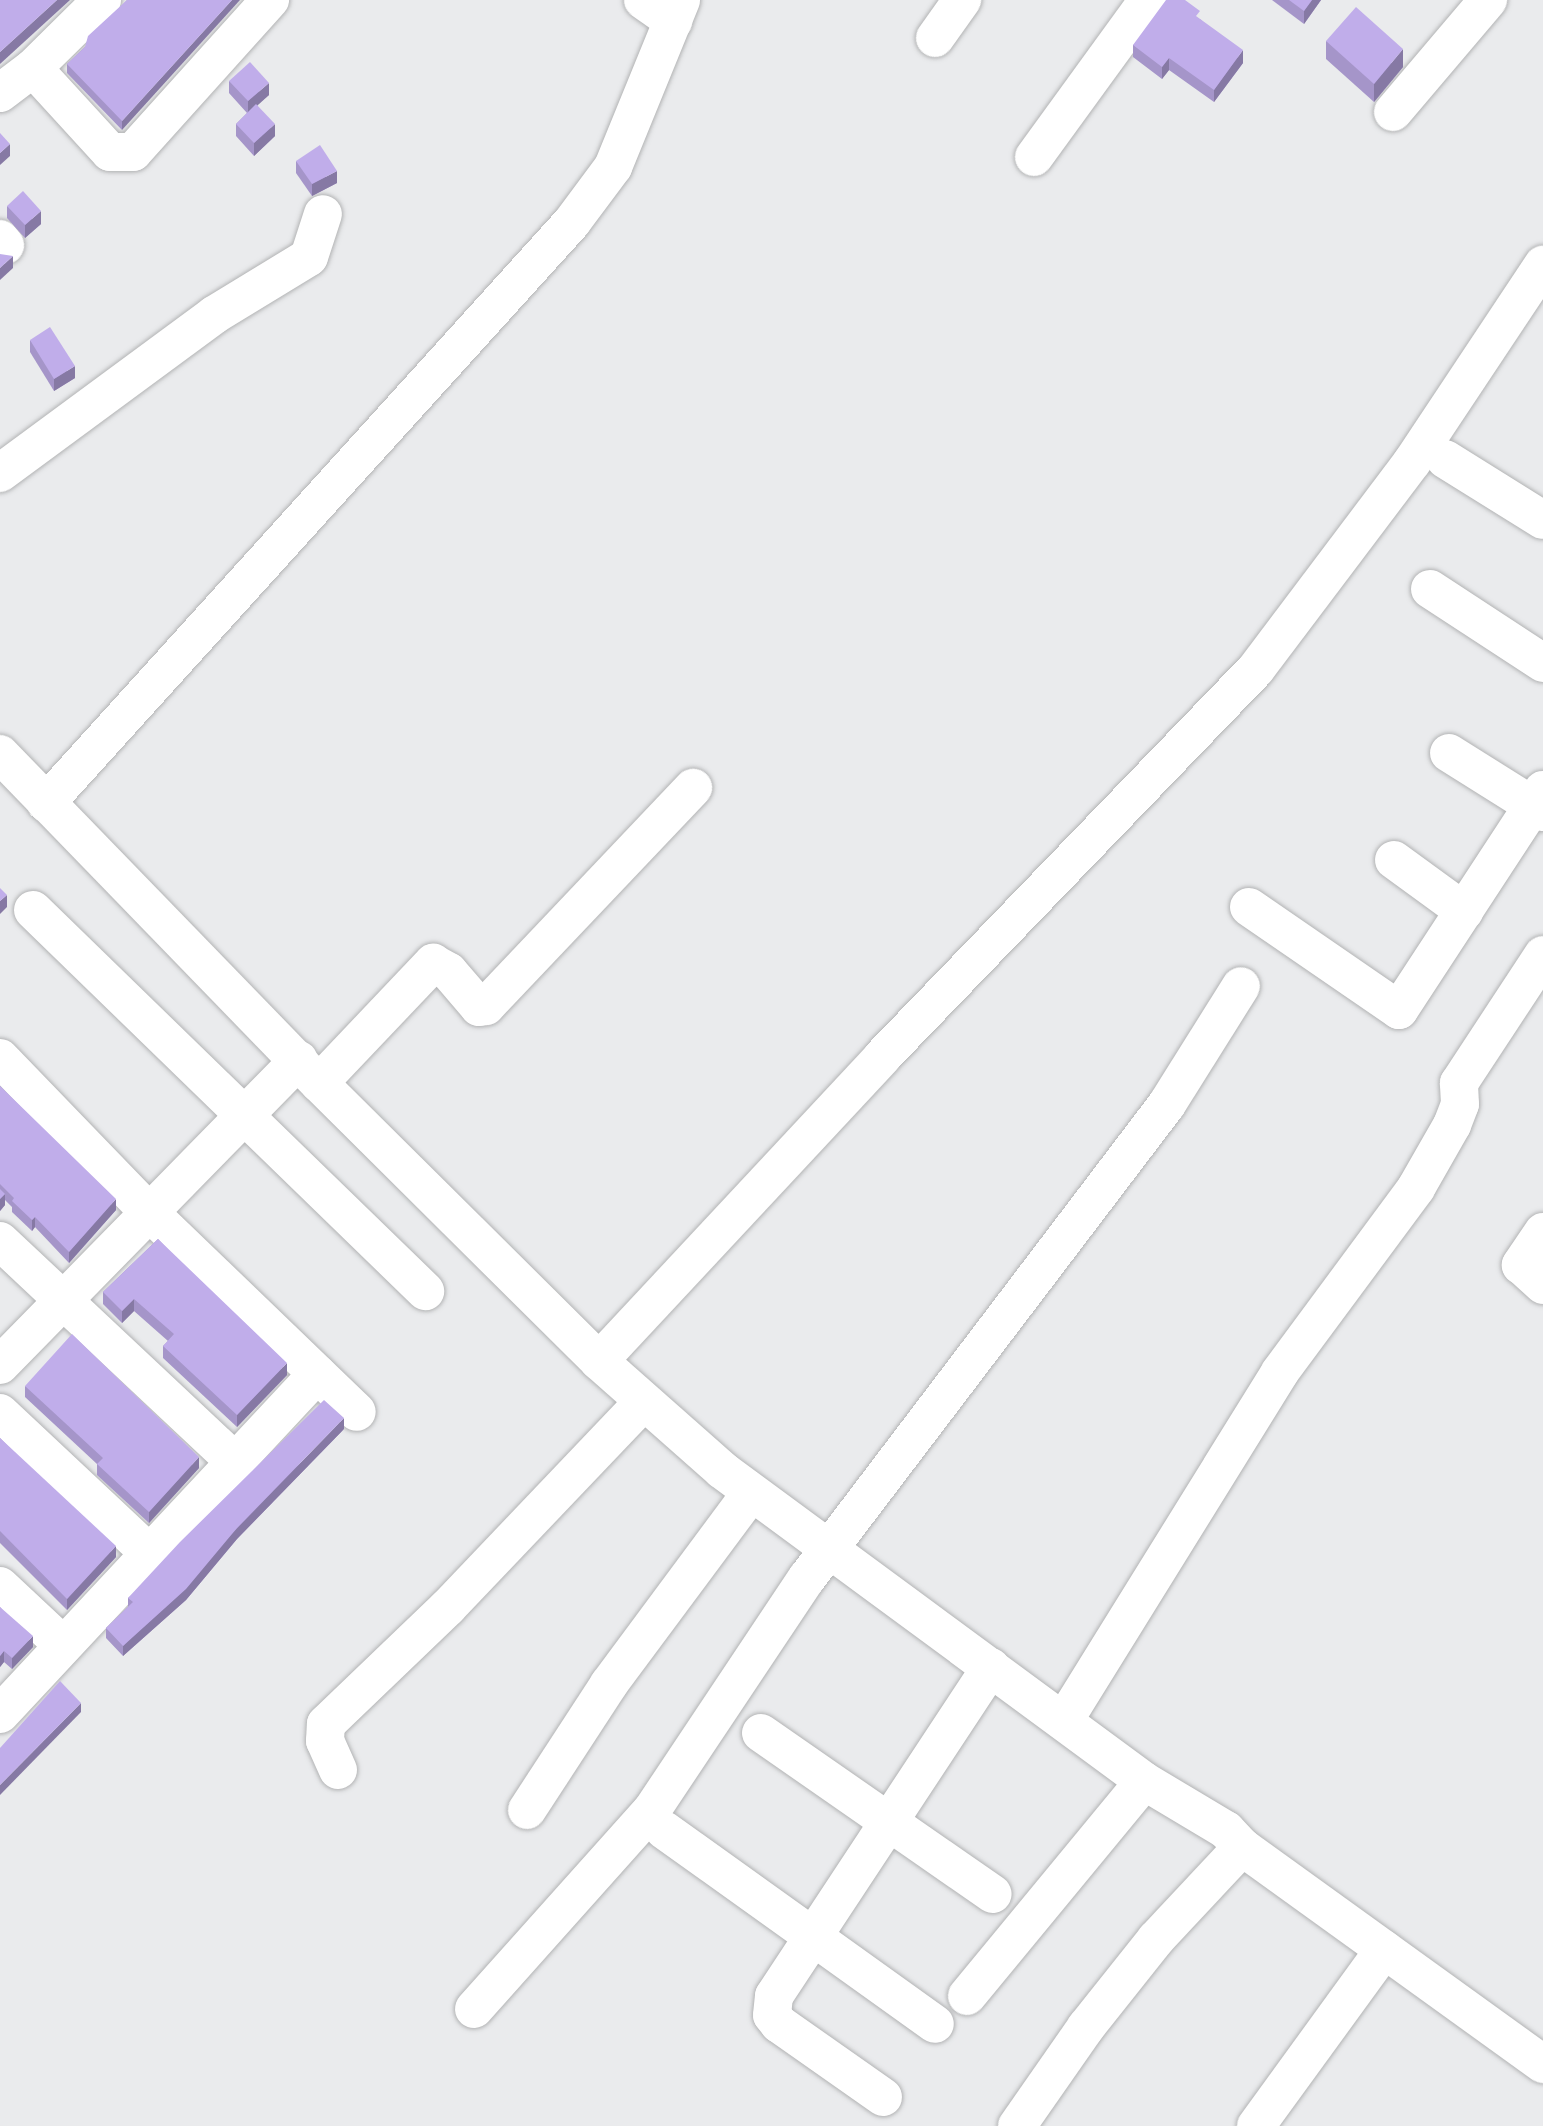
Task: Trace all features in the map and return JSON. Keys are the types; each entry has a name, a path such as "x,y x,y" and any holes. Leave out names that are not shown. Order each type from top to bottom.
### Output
{"street":[{"path":"0,93 33,68 102,0"},
{"path":"33,68 110,152 127,153 270,0"},
{"path":"935,38 962,0"},
{"path":"1034,157 1148,0"},
{"path":"1393,112 1488,0"},
{"path":"46,803 572,222 613,167 666,7"},
{"path":"0,473 203,323 309,257 323,214"},
{"path":"610,1350 882,1057 1256,669 1412,462 1543,265"},
{"path":"1445,459 1543,520"},
{"path":"1430,589 1543,663"},
{"path":"1249,907 1399,1010 1540,803 1449,753"},
{"path":"0,754 46,803 283,1083 425,1291"},
{"path":"0,1365 147,1210 283,1083 433,963 450,972 480,1007 486,1006 693,788"},
{"path":"1394,860 1464,911"},
{"path":"33,910 283,1083 610,1350 632,1416 740,1508 826,1552 991,1667 1070,1707 1144,1781 1226,1830 1242,1847 1376,1961 1543,2064"},
{"path":"1070,1707 1280,1372 1416,1188 1452,1125 1460,1104 1459,1083 1543,956"},
{"path":"474,2009 652,1810 826,1552 1167,1104 1241,986"},
{"path":"0,1058 147,1210 357,1412"},
{"path":"1543,1232 1521,1265 1543,1285"},
{"path":"0,1241 234,1462"},
{"path":"0,1714 317,1374"},
{"path":"0,1413 149,1553"},
{"path":"338,1770 325,1741 326,1724 448,1607 632,1416"},
{"path":"527,1810 609,1684 740,1508"},
{"path":"0,1586 64,1646"},
{"path":"883,2096 772,2015 774,1996 991,1667"},
{"path":"761,1733 889,1819 993,1894"},
{"path":"967,1996 1144,1781"},
{"path":"664,1830 814,1934 935,2024"},
{"path":"1017,2126 1086,2027 1156,1938 1242,1847"},
{"path":"1256,2126 1376,1961"}],"building":[{"path":"0,0 57,0 0,52"},
{"path":"127,0 232,0 122,121 67,64 85,47 88,36"},
{"path":"1166,0 1185,0 1200,11 1196,16 1243,50 1214,90 1169,58 1162,67 1133,45"},
{"path":"1289,0 1312,0 1304,11"},
{"path":"1356,7 1403,49 1374,84 1326,41"},
{"path":"250,62 269,83 248,101 229,81"},
{"path":"256,104 275,124 254,143 236,124"},
{"path":"0,133 10,144 0,153"},
{"path":"320,145 337,171 312,184 296,161"},
{"path":"23,191 41,211 25,225 7,206"},
{"path":"0,254 13,256 0,268"},
{"path":"50,327 75,366 54,379 30,340"},
{"path":"0,888 7,895 0,901"},
{"path":"0,1086 116,1199 69,1252 35,1217 32,1220 12,1201 14,1198 0,1184"},
{"path":"158,1239 287,1363 237,1415 163,1346 174,1334 134,1299 122,1311 103,1292"},
{"path":"72,1334 199,1457 149,1512 97,1464 103,1458 25,1386"},
{"path":"324,1400 344,1418 237,1528 186,1589 123,1646 106,1628 133,1602 128,1598 180,1542"},
{"path":"0,1438 116,1546 67,1599 0,1531"},
{"path":"0,1607 33,1636 12,1658 4,1651 0,1656"},
{"path":"60,1681 81,1703 0,1785 0,1748"}]}
